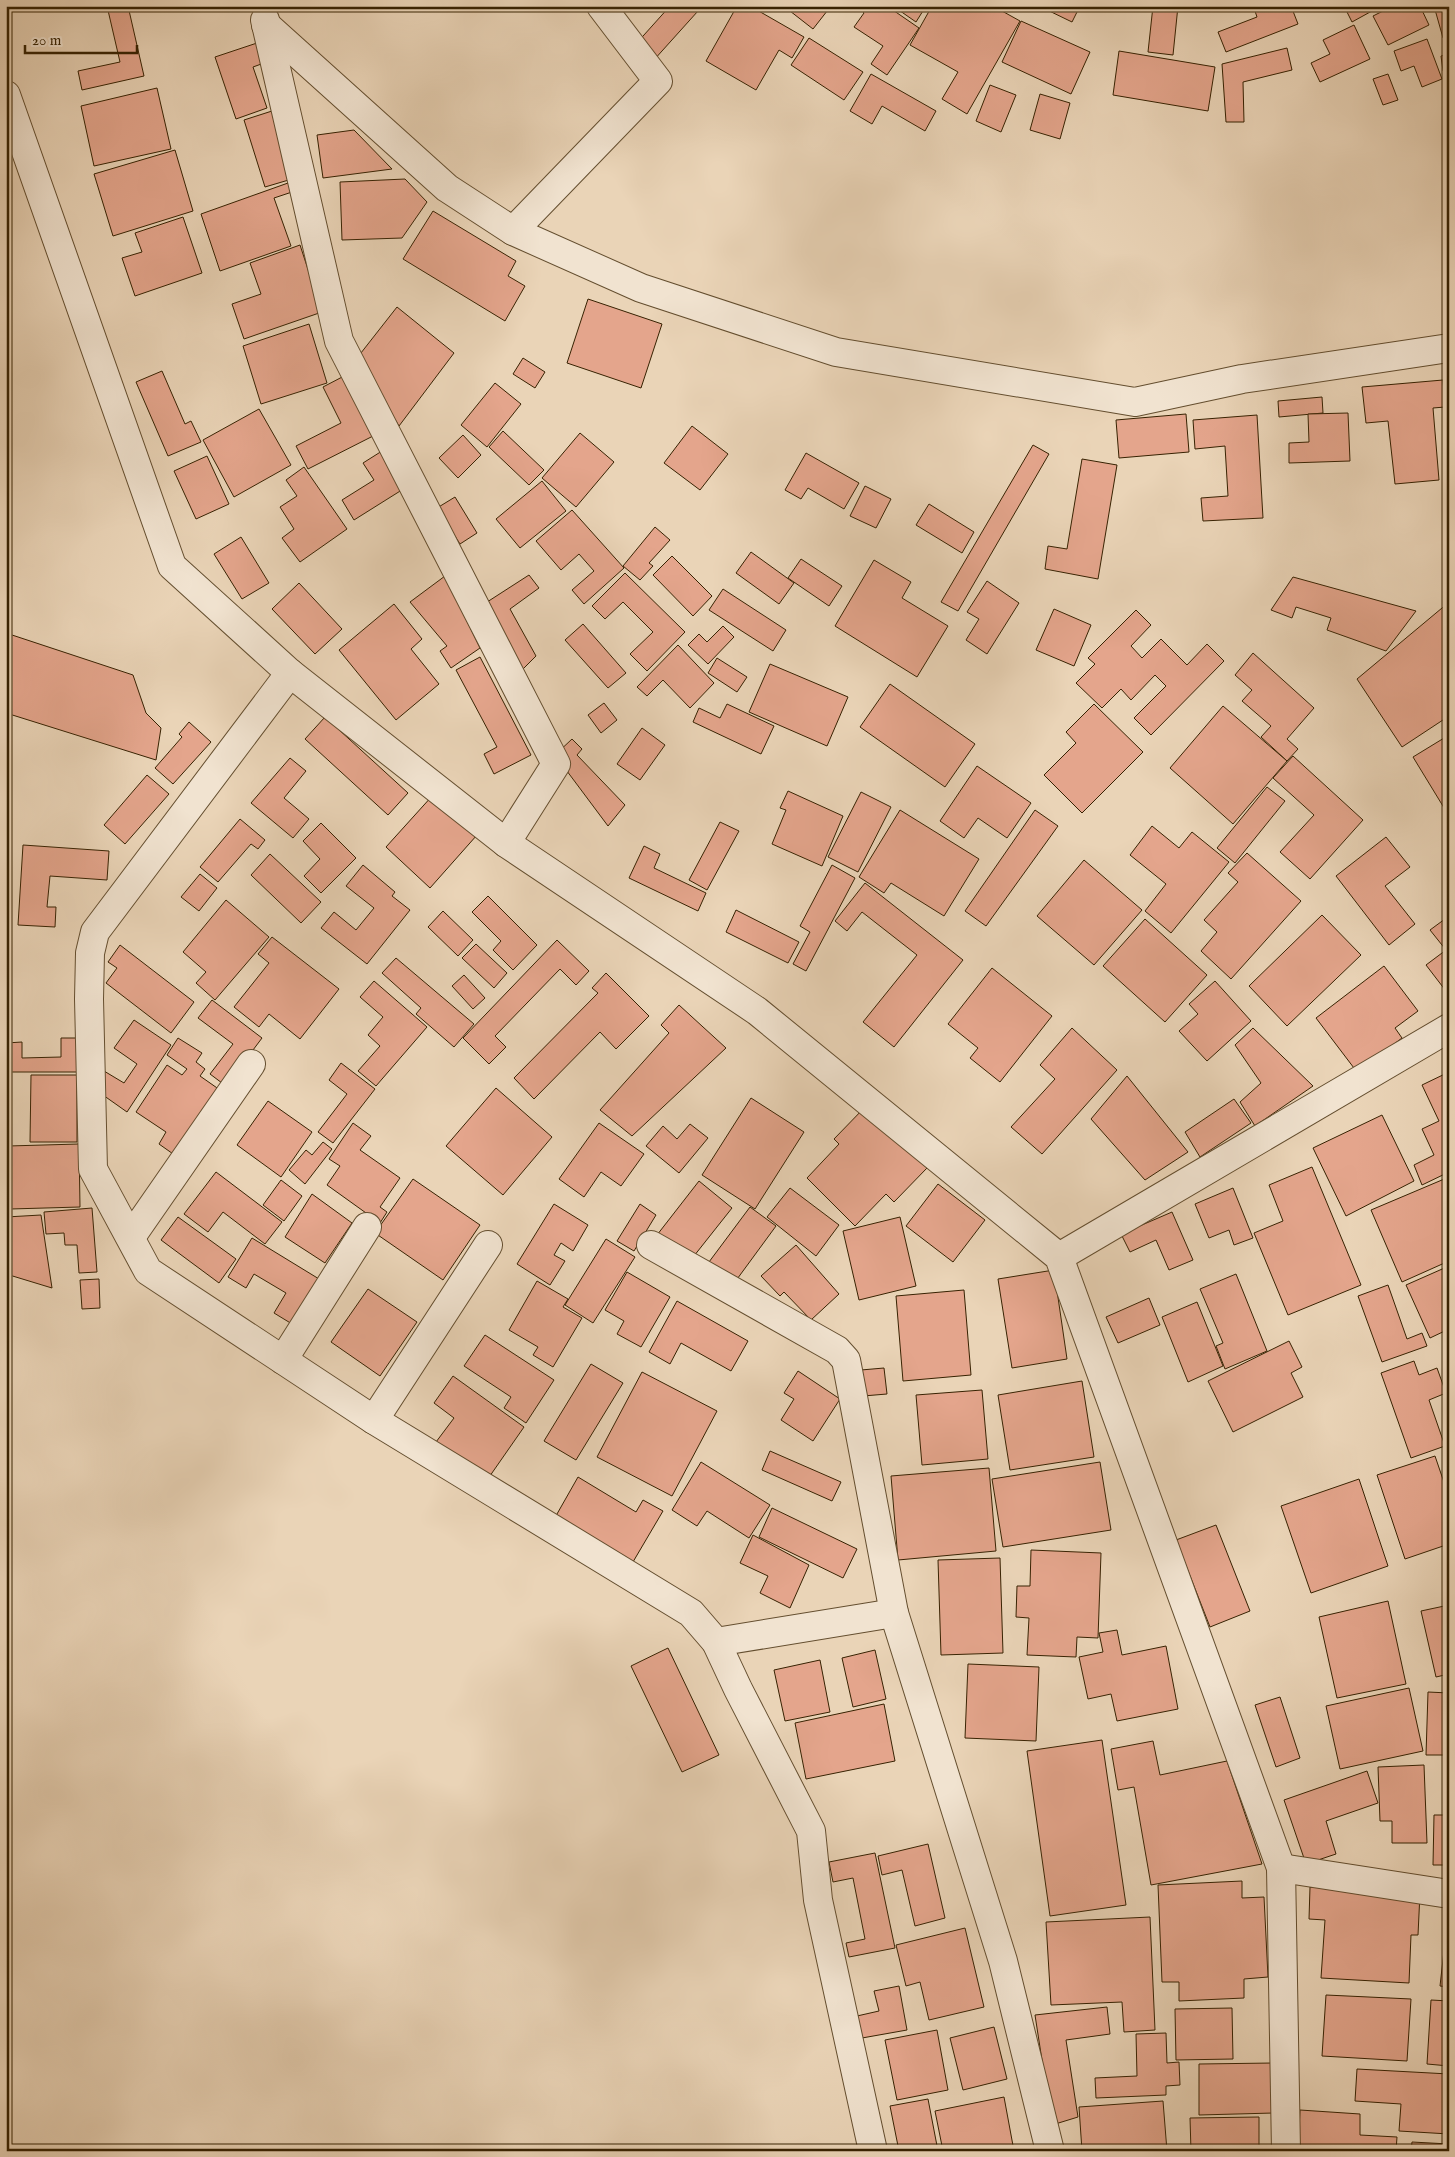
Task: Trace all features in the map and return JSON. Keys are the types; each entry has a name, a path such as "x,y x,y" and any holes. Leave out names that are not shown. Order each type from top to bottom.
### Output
{"street":[{"path":"513,231 658,81 601,6"},
{"path":"263,15 447,188 513,231 641,288 836,352 1135,402 1242,379 1449,348"},
{"path":"263,15 339,341 556,764 506,843"},
{"path":"6,95 172,566 290,673 506,843 757,1011 1059,1256 1281,1868 1286,2151"},
{"path":"290,673 95,932 90,952 89,999 93,1169 148,1271 374,1420 691,1613 716,1642 811,1831 818,1900 872,2151"},
{"path":"1059,1256 1449,1028"},
{"path":"130,1237 251,1064"},
{"path":"283,1360 367,1227"},
{"path":"374,1420 488,1245"},
{"path":"651,1245 837,1350 846,1360 894,1613 1003,1961 1050,2151"},
{"path":"716,1642 894,1613"},
{"path":"1281,1868 1449,1894"}],"building":[{"path":"107,6 128,6 144,76 82,90 78,71 120,62"},
{"path":"670,6 694,6 698,11 653,61 635,45"},
{"path":"737,6 750,6 804,37 792,58 779,50 756,90 706,61"},
{"path":"793,6 831,6 813,29 790,11"},
{"path":"857,6 887,6 919,28 887,75 871,64 883,46 854,27 864,13"},
{"path":"893,6 926,6 916,22"},
{"path":"932,6 993,6 1020,21 967,114 942,99 958,72 910,45"},
{"path":"1039,6 1080,6 1072,22"},
{"path":"1153,6 1178,6 1173,55 1148,52"},
{"path":"1259,6 1291,6 1298,24 1226,52 1218,32 1257,17 1254,8"},
{"path":"1344,6 1381,6 1352,22"},
{"path":"1393,6 1420,6 1429,25 1388,45 1373,16"},
{"path":"1434,6 1449,6 1449,36 1443,38"},
{"path":"1021,21 1090,52 1071,94 1002,62"},
{"path":"1354,25 1370,59 1320,82 1311,63 1330,54 1323,40"},
{"path":"809,38 863,72 844,100 791,65"},
{"path":"1427,39 1442,79 1422,87 1414,66 1401,71 1394,51"},
{"path":"257,43 264,63 253,67 267,108 236,119 215,57"},
{"path":"1287,48 1292,70 1243,82 1244,122 1226,122 1222,64"},
{"path":"1119,51 1215,67 1208,111 1113,95"},
{"path":"1449,54 1449,71 1443,71 1441,56"},
{"path":"871,74 936,111 925,131 882,106 872,124 850,111"},
{"path":"1388,74 1398,100 1383,105 1373,79"},
{"path":"990,85 1016,95 1001,132 976,121"},
{"path":"157,88 171,149 94,166 81,106"},
{"path":"1040,94 1070,103 1060,139 1030,130"},
{"path":"272,111 292,179 265,187 244,120"},
{"path":"354,130 392,169 323,178 317,135"},
{"path":"175,150 193,211 113,236 94,174"},
{"path":"405,179 427,202 402,238 342,240 340,182"},
{"path":"288,183 292,192 274,198 291,246 220,271 201,214"},
{"path":"433,211 516,261 508,276 525,286 505,321 403,259"},
{"path":"183,217 202,273 135,296 122,258 142,252 135,233"},
{"path":"300,245 322,312 244,339 232,304 261,294 250,263"},
{"path":"588,299 662,324 641,388 567,363"},
{"path":"397,307 454,353 399,426 357,358"},
{"path":"309,324 327,383 261,404 243,346"},
{"path":"523,358 545,372 535,388 513,374"},
{"path":"162,371 185,424 191,421 201,442 168,456 136,382"},
{"path":"346,375 377,434 308,469 296,446 341,423 323,387"},
{"path":"1443,380 1445,407 1433,408 1439,480 1395,484 1388,421 1366,423 1362,387"},
{"path":"495,383 521,404 487,447 461,425"},
{"path":"1322,397 1323,413 1279,417 1278,401"},
{"path":"259,409 291,465 234,497 203,440"},
{"path":"1348,413 1350,461 1289,463 1289,443 1309,442 1308,414"},
{"path":"1186,414 1189,452 1119,458 1116,420"},
{"path":"1257,415 1263,518 1203,521 1201,498 1228,496 1225,446 1195,449 1193,420"},
{"path":"692,426 728,454 700,490 664,463"},
{"path":"503,431 544,470 529,485 489,447"},
{"path":"580,433 614,462 576,507 542,478"},
{"path":"463,435 481,455 458,478 439,458"},
{"path":"1033,445 1049,454 958,611 941,602"},
{"path":"382,451 405,488 354,520 342,500 374,480 363,463"},
{"path":"806,453 859,483 844,509 808,488 801,499 785,490"},
{"path":"207,456 229,504 196,519 174,471"},
{"path":"1082,459 1117,465 1098,579 1045,569 1048,546 1067,549"},
{"path":"304,467 347,529 300,562 282,538 294,529 280,507 297,496 286,480"},
{"path":"542,481 566,511 520,548 496,519"},
{"path":"865,486 891,499 876,528 850,516"},
{"path":"455,497 477,533 460,544 437,508"},
{"path":"929,504 974,532 962,553 916,525"},
{"path":"572,510 624,568 584,604 572,590 594,571 579,554 561,570 536,541"},
{"path":"655,527 670,540 649,563 653,566 640,580 623,566"},
{"path":"241,537 269,583 242,599 214,554"},
{"path":"751,552 794,583 779,604 736,573"},
{"path":"672,556 712,596 693,616 653,575"},
{"path":"801,559 842,586 829,606 788,578"},
{"path":"874,560 911,582 902,598 948,626 917,677 835,626"},
{"path":"625,573 685,632 647,671 630,654 653,632 623,602 605,619 592,606"},
{"path":"529,575 539,588 510,609 536,656 518,674 484,604"},
{"path":"445,576 480,648 451,668 440,651 447,646 410,602"},
{"path":"1293,577 1416,611 1386,651 1327,630 1331,618 1296,607 1292,618 1271,610"},
{"path":"987,581 1019,603 987,654 966,640 979,619 967,612"},
{"path":"299,583 342,629 315,654 272,609"},
{"path":"723,589 786,630 773,651 709,610"},
{"path":"1448,603 1449,716 1402,747 1357,679"},
{"path":"394,604 422,639 411,649 439,684 396,720 339,650"},
{"path":"1054,609 1091,625 1074,666 1036,650"},
{"path":"1136,610 1151,625 1131,646 1142,658 1161,639 1187,665 1207,644 1224,661 1151,735 1134,718 1166,686 1155,675 1131,700 1121,689 1102,708 1076,683 1095,664 1088,658"},
{"path":"583,624 626,673 608,688 565,640"},
{"path":"723,626 734,637 708,664 688,645 699,634 707,642"},
{"path":"6,633 133,675 146,713 161,728 156,760 6,713"},
{"path":"678,645 714,683 690,708 663,680 647,696 637,687"},
{"path":"1253,653 1314,708 1287,739 1298,749 1287,761 1261,737 1271,726 1242,701 1252,690 1235,675"},
{"path":"480,657 531,755 494,774 484,754 497,747 456,670"},
{"path":"717,658 747,677 737,692 708,673"},
{"path":"770,664 848,697 827,746 749,712"},
{"path":"890,684 975,744 945,787 860,727"},
{"path":"604,703 617,720 601,733 588,715"},
{"path":"727,704 774,726 761,754 693,722 699,708 720,718"},
{"path":"1094,704 1143,752 1082,813 1044,775 1076,743 1066,732"},
{"path":"1223,706 1287,761 1233,824 1170,768"},
{"path":"325,717 408,793 388,815 305,739"},
{"path":"189,722 211,742 173,784 155,768 182,737 179,734"},
{"path":"642,728 665,745 640,780 617,764"},
{"path":"1449,735 1449,816 1413,757"},
{"path":"572,739 582,749 577,755 625,805 608,826 555,755"},
{"path":"1293,756 1363,820 1310,879 1280,852 1314,815 1273,778"},
{"path":"290,758 306,771 284,798 309,819 293,838 251,803"},
{"path":"977,766 1031,803 1007,838 978,818 964,838 940,821"},
{"path":"147,775 169,794 125,844 104,825"},
{"path":"1267,787 1285,801 1235,863 1217,848"},
{"path":"788,791 843,816 822,866 772,844 786,810 780,808"},
{"path":"861,792 891,807 858,872 828,857"},
{"path":"433,795 477,835 430,888 386,847"},
{"path":"900,810 979,859 944,916 891,883 884,893 859,877"},
{"path":"1035,810 1058,826 986,926 965,911"},
{"path":"240,819 265,840 258,849 251,844 218,882 200,867"},
{"path":"720,822 739,831 707,890 689,880"},
{"path":"321,823 356,858 321,893 304,876 320,859 303,841"},
{"path":"1152,826 1179,848 1192,832 1229,862 1171,933 1145,911 1166,884 1130,855"},
{"path":"1386,837 1410,867 1385,886 1415,924 1389,945 1336,876"},
{"path":"23,845 109,851 107,880 50,876 47,907 56,907 55,927 18,925"},
{"path":"644,846 660,854 654,868 706,893 698,911 629,878"},
{"path":"1247,853 1301,901 1231,979 1201,951 1217,932 1204,920 1238,882 1228,873"},
{"path":"270,854 321,902 301,923 251,875"},
{"path":"1084,860 1142,910 1094,965 1037,916"},
{"path":"363,865 395,892 392,896 410,910 367,964 321,928 334,912 356,930 374,908 346,886"},
{"path":"832,865 855,878 806,971 793,964 810,932 800,926"},
{"path":"200,874 217,888 199,911 181,897"},
{"path":"865,883 963,960 894,1047 863,1022 917,955 862,912 847,931 835,921"},
{"path":"488,896 537,945 513,970 493,950 501,941 472,912"},
{"path":"226,900 269,937 215,1000 196,983 206,972 183,952"},
{"path":"736,910 799,942 788,963 726,932"},
{"path":"443,911 473,940 458,956 428,927"},
{"path":"1322,915 1361,955 1287,1026 1249,986"},
{"path":"1449,916 1449,995 1426,965 1446,950 1430,930"},
{"path":"1145,919 1207,975 1165,1022 1103,966"},
{"path":"272,937 339,989 300,1039 269,1014 259,1027 234,1007 269,963 258,954"},
{"path":"557,940 589,971 576,985 560,969 495,1036 506,1047 489,1064 463,1038"},
{"path":"476,944 507,973 494,988 462,958"},
{"path":"120,945 194,1002 171,1033 106,983 117,968 108,962"},
{"path":"396,958 474,1024 454,1047 416,1014 421,1008 382,973"},
{"path":"1384,966 1418,1011 1395,1028 1402,1038 1357,1072 1316,1018"},
{"path":"992,968 1052,1016 1000,1082 970,1058 978,1048 948,1024"},
{"path":"606,973 649,1016 616,1049 600,1032 534,1099 514,1078 598,993 592,988"},
{"path":"464,975 485,998 473,1009 452,986"},
{"path":"374,981 427,1027 376,1086 358,1071 380,1046 368,1035 383,1017 360,997"},
{"path":"1215,981 1251,1021 1207,1061 1179,1031 1198,1014 1189,1004"},
{"path":"212,1000 262,1038 226,1086 210,1074 233,1044 198,1018"},
{"path":"679,1005 726,1048 632,1136 600,1110 669,1033 661,1025"},
{"path":"134,1020 171,1045 127,1112 93,1088 104,1071 124,1083 137,1064 114,1048"},
{"path":"1072,1028 1117,1070 1042,1154 1011,1127 1055,1079 1040,1065"},
{"path":"1253,1028 1313,1086 1255,1126 1240,1102 1261,1083 1235,1045"},
{"path":"61,1038 83,1038 83,1072 6,1072 6,1043 22,1042 22,1058 61,1057"},
{"path":"178,1038 202,1053 196,1062 205,1069 200,1076 220,1090 176,1156 159,1144 166,1132 136,1112 167,1065 182,1075 187,1069 167,1055"},
{"path":"341,1063 375,1089 333,1143 318,1132 347,1094 329,1080"},
{"path":"1449,1072 1449,1172 1422,1185 1414,1165 1434,1155 1422,1129 1439,1121 1422,1085"},
{"path":"31,1075 77,1075 77,1142 30,1142"},
{"path":"1127,1076 1188,1152 1145,1180 1091,1119"},
{"path":"496,1088 552,1137 503,1195 446,1146"},
{"path":"751,1098 804,1132 755,1209 702,1175"},
{"path":"1234,1099 1251,1123 1200,1157 1185,1132"},
{"path":"268,1101 312,1132 281,1177 237,1145"},
{"path":"866,1106 927,1168 894,1202 886,1194 855,1226 807,1178 839,1144 834,1139"},
{"path":"1382,1115 1414,1181 1346,1216 1313,1148"},
{"path":"353,1123 371,1136 360,1150 400,1178 380,1207 387,1212 380,1223 327,1185 340,1166 329,1159"},
{"path":"599,1123 644,1154 621,1186 601,1172 584,1197 559,1179"},
{"path":"690,1124 708,1138 679,1173 646,1146 663,1126 677,1139"},
{"path":"323,1142 332,1149 305,1184 289,1170 306,1150 312,1155"},
{"path":"79,1144 80,1207 10,1209 8,1146"},
{"path":"1312,1167 1361,1285 1288,1315 1254,1233 1283,1221 1269,1185"},
{"path":"216,1172 282,1222 265,1244 223,1212 208,1232 184,1214"},
{"path":"1449,1177 1449,1261 1402,1282 1371,1210"},
{"path":"413,1179 480,1225 443,1280 375,1233"},
{"path":"281,1180 302,1196 284,1221 263,1205"},
{"path":"699,1181 732,1208 690,1261 657,1235"},
{"path":"938,1184 985,1220 953,1262 906,1226"},
{"path":"790,1188 839,1225 816,1256 767,1217"},
{"path":"1233,1188 1253,1238 1234,1245 1229,1230 1209,1238 1195,1204"},
{"path":"312,1194 352,1223 325,1263 285,1237"},
{"path":"554,1204 588,1225 573,1251 561,1243 554,1255 565,1261 550,1285 517,1264"},
{"path":"640,1204 656,1215 634,1251 617,1241"},
{"path":"750,1207 776,1226 732,1286 706,1266"},
{"path":"92,1208 97,1272 79,1273 77,1245 65,1245 64,1233 46,1234 44,1212"},
{"path":"1172,1212 1193,1260 1169,1270 1156,1240 1130,1252 1121,1234"},
{"path":"41,1215 52,1288 6,1274 6,1217"},
{"path":"178,1217 236,1259 219,1283 161,1240"},
{"path":"900,1217 916,1286 859,1300 843,1231"},
{"path":"252,1238 324,1282 297,1327 274,1313 286,1293 254,1274 246,1288 228,1277"},
{"path":"606,1239 635,1257 593,1323 565,1305"},
{"path":"796,1245 839,1294 811,1320 784,1292 780,1296 761,1276"},
{"path":"1449,1266 1449,1329 1430,1338 1406,1285"},
{"path":"1054,1270 1067,1359 1012,1368 998,1279"},
{"path":"627,1272 670,1297 641,1347 617,1334 624,1321 605,1310"},
{"path":"1236,1274 1267,1351 1225,1369 1216,1346 1223,1343 1200,1289"},
{"path":"99,1279 100,1308 82,1309 80,1280"},
{"path":"537,1281 568,1299 563,1307 582,1318 553,1367 533,1355 538,1347 509,1330"},
{"path":"1388,1285 1407,1339 1422,1333 1427,1346 1382,1362 1358,1296"},
{"path":"368,1289 417,1322 380,1376 331,1342"},
{"path":"964,1290 971,1375 903,1381 896,1296"},
{"path":"1149,1298 1160,1325 1118,1343 1106,1317"},
{"path":"677,1301 748,1341 731,1371 681,1343 670,1364 649,1352"},
{"path":"1197,1302 1223,1366 1188,1382 1162,1317"},
{"path":"485,1335 554,1380 526,1423 504,1408 511,1397 464,1366"},
{"path":"1289,1341 1302,1367 1291,1373 1303,1397 1233,1432 1208,1381"},
{"path":"1414,1361 1419,1375 1437,1368 1446,1393 1429,1400 1445,1446 1411,1458 1381,1373"},
{"path":"591,1364 623,1383 576,1460 544,1441"},
{"path":"884,1368 887,1394 863,1396 861,1370"},
{"path":"798,1371 840,1399 813,1441 781,1420 794,1399 784,1393"},
{"path":"642,1372 717,1411 672,1496 597,1457"},
{"path":"453,1376 524,1427 485,1483 433,1446 454,1418 434,1403"},
{"path":"1082,1381 1094,1457 1010,1470 998,1395"},
{"path":"982,1390 988,1459 922,1465 916,1395"},
{"path":"770,1451 841,1482 832,1501 762,1470"},
{"path":"1435,1456 1449,1497 1449,1544 1405,1559 1377,1475"},
{"path":"701,1462 770,1505 749,1538 707,1511 697,1526 672,1510"},
{"path":"1100,1462 1111,1530 1003,1547 992,1479"},
{"path":"989,1468 996,1551 898,1560 891,1476"},
{"path":"578,1477 636,1512 643,1500 663,1511 630,1567 553,1521"},
{"path":"1359,1479 1388,1566 1311,1593 1281,1506"},
{"path":"772,1508 857,1549 843,1578 759,1537"},
{"path":"1216,1525 1250,1611 1210,1627 1176,1540"},
{"path":"753,1535 809,1565 790,1608 760,1593 768,1576 740,1563"},
{"path":"1031,1550 1101,1553 1098,1638 1077,1637 1076,1657 1027,1655 1029,1618 1016,1617 1017,1586 1030,1586"},
{"path":"1000,1558 1003,1653 941,1655 938,1560"},
{"path":"1388,1601 1406,1684 1337,1698 1319,1617"},
{"path":"1449,1605 1449,1674 1436,1677 1421,1611"},
{"path":"1117,1630 1122,1655 1166,1646 1178,1709 1117,1721 1111,1694 1088,1699 1079,1657 1103,1652 1099,1633"},
{"path":"668,1648 719,1755 682,1772 631,1666"},
{"path":"875,1650 886,1699 853,1707 842,1658"},
{"path":"820,1660 830,1712 785,1721 774,1670"},
{"path":"968,1664 1039,1667 1036,1741 965,1738"},
{"path":"1409,1688 1423,1751 1340,1769 1326,1706"},
{"path":"1428,1692 1449,1693 1449,1755 1426,1755"},
{"path":"1280,1697 1300,1758 1276,1767 1255,1705"},
{"path":"884,1704 895,1761 806,1779 795,1723"},
{"path":"1102,1740 1126,1905 1050,1916 1027,1751"},
{"path":"1153,1741 1160,1775 1227,1761 1262,1864 1151,1885 1134,1787 1118,1790 1111,1749"},
{"path":"1424,1765 1427,1843 1392,1843 1392,1821 1380,1821 1378,1767"},
{"path":"1367,1771 1378,1803 1326,1821 1336,1854 1306,1864 1284,1800"},
{"path":"1434,1815 1449,1815 1449,1865 1433,1865"},
{"path":"928,1844 945,1918 915,1926 902,1870 882,1875 878,1856"},
{"path":"875,1853 895,1948 849,1957 846,1943 865,1939 853,1878 833,1882 829,1862"},
{"path":"1242,1881 1242,1898 1264,1897 1268,1977 1244,1979 1244,1998 1179,2001 1179,1982 1162,1982 1158,1885"},
{"path":"1310,1887 1420,1893 1418,1935 1411,1935 1409,1983 1321,1978 1325,1920 1309,1919"},
{"path":"1449,1916 1449,1987 1440,1986"},
{"path":"1150,1917 1155,2030 1124,2032 1122,2002 1051,2005 1046,1922"},
{"path":"965,1928 984,2007 929,2020 920,1982 906,1986 896,1945"},
{"path":"899,1986 907,2030 862,2038 857,2016 879,2011 874,1991"},
{"path":"1326,1995 1411,1999 1407,2061 1322,2056"},
{"path":"1431,2000 1449,2001 1449,2066 1427,2064"},
{"path":"1107,2007 1110,2034 1066,2040 1078,2117 1052,2125 1035,2015"},
{"path":"1232,2008 1233,2059 1176,2060 1175,2009"},
{"path":"994,2027 1007,2079 963,2090 950,2038"},
{"path":"937,2030 948,2090 897,2100 885,2040"},
{"path":"1166,2033 1167,2063 1179,2062 1180,2085 1166,2086 1166,2095 1096,2098 1095,2078 1137,2076 1136,2034"},
{"path":"1273,2063 1274,2113 1199,2115 1199,2064"},
{"path":"1357,2069 1449,2074 1449,2134 1399,2131 1401,2104 1355,2101"},
{"path":"1004,2097 1014,2151 943,2151 935,2111"},
{"path":"928,2099 938,2151 899,2151 890,2106"},
{"path":"1163,2101 1167,2151 1082,2151 1079,2107"},
{"path":"1300,2110 1360,2114 1360,2135 1397,2137 1396,2151 1298,2151"},
{"path":"1259,2117 1259,2151 1191,2151 1190,2118"},
{"path":"1412,2142 1449,2144 1449,2151 1411,2151"}]}
